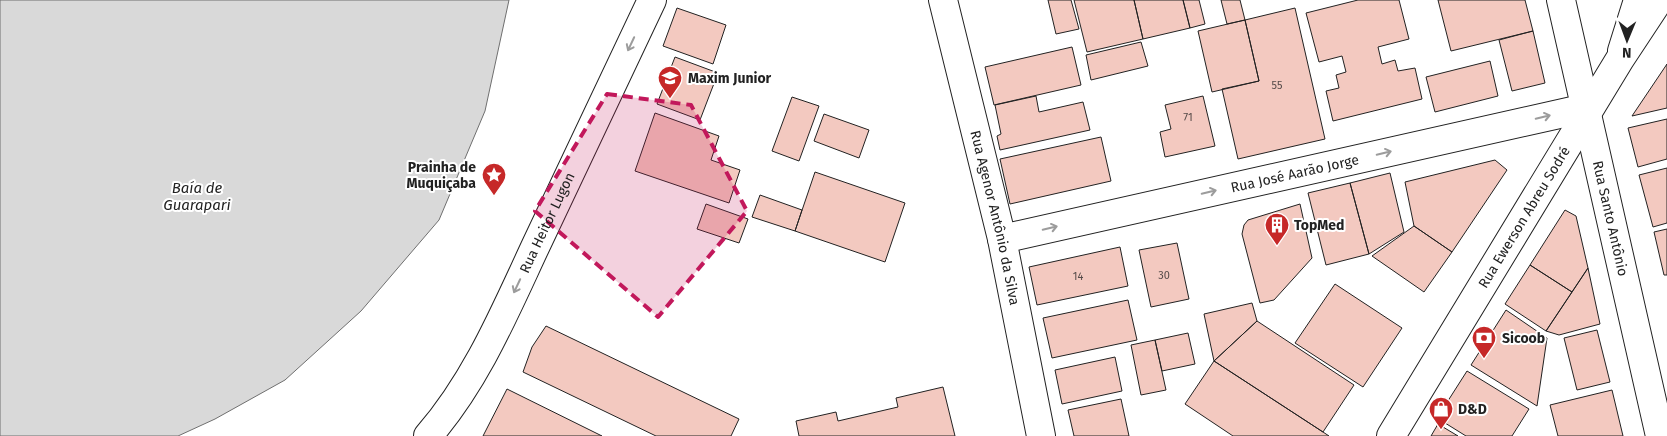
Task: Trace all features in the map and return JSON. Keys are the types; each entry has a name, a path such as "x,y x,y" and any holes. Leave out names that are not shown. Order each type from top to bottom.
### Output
{"street":[{"name":"Rua Heitor Lugon","path":"428,436 442,420 469,379 499,324 652,0"},
{"name":"Rua Agenor Antônio da Silva","path":"943,0 1002,238 1041,436"},
{"name":"Rua Santo Antônio","path":"1561,0 1660,436"},
{"path":"1620,59 1638,0"},
{"name":"Rua Ewerson Abreu Sodré","path":"1391,436 1587,111 1658,0"},
{"name":"Rua José Aarão Jorge","path":"1002,238 1587,111"}],"highlighted area":[{"path":"607,94 691,105 747,211 658,317 535,211"}],"water":[{"name":"Baía de Guarapari","path":"0,0 509,0 485,111 439,220 361,311 285,380 215,419 178,436 0,436"}],"building":[{"path":"1048,0 1071,0 1079,29 1056,34"},
{"path":"1074,0 1134,0 1143,39 1087,52"},
{"path":"1134,0 1183,0 1190,28 1143,39"},
{"path":"1183,0 1199,0 1205,24 1190,28"},
{"path":"1221,0 1240,0 1245,20 1227,24"},
{"path":"1358,0 1399,0 1409,39 1378,47 1382,64 1395,60 1398,71 1415,68 1422,99 1333,121 1326,91 1339,88 1336,75 1346,72 1342,56 1319,62 1306,13"},
{"path":"1438,0 1525,0 1533,31 1451,51"},
{"path":"677,8 726,25 713,64 663,46"},
{"path":"1295,8 1325,139 1238,159 1222,89 1259,81 1245,20"},
{"path":"1245,20 1259,81 1212,92 1198,31"},
{"path":"1533,31 1545,83 1512,91 1499,40"},
{"path":"1141,42 1148,66 1091,80 1086,55"},
{"path":"1072,47 1081,85 994,105 985,67"},
{"path":"675,57 718,73 700,120 657,104"},
{"path":"1490,61 1498,96 1435,112 1426,77"},
{"path":"1667,64 1667,108 1632,116"},
{"path":"1036,96 1039,112 1083,102 1090,130 1000,150 997,136 1001,134 995,105"},
{"path":"1203,96 1215,146 1165,157 1160,132 1171,129 1165,105"},
{"path":"792,97 819,106 799,161 772,151"},
{"path":"655,113 719,136 711,160 740,170 729,203 635,171"},
{"path":"824,114 869,130 859,158 814,141"},
{"path":"1667,119 1667,159 1638,167 1628,128"},
{"path":"1101,137 1111,181 1010,204 1000,159"},
{"path":"1495,160 1507,170 1452,252 1414,226 1405,182"},
{"path":"1667,168 1667,223 1653,227 1639,175"},
{"path":"815,172 905,203 885,262 795,231"},
{"path":"1390,173 1404,232 1369,254 1350,183"},
{"path":"1350,183 1369,254 1326,265 1308,193"},
{"path":"760,195 802,210 795,231 752,217"},
{"path":"706,204 748,219 739,243 697,229"},
{"name":"TopMed","path":"1300,204 1312,258 1274,300 1260,303 1242,234 1244,225 1248,220"},
{"path":"1565,210 1576,216 1588,268 1572,292 1530,265"},
{"path":"1414,226 1452,252 1424,292 1372,256"},
{"path":"1667,229 1667,275 1664,275 1654,232"},
{"path":"1177,243 1189,299 1151,307 1139,250"},
{"path":"1120,247 1128,286 1037,305 1029,267"},
{"path":"1530,265 1572,292 1546,331 1505,304"},
{"path":"1588,268 1600,324 1559,335 1546,331"},
{"path":"1335,284 1402,328 1363,387 1295,343"},
{"path":"1128,300 1137,340 1052,358 1043,318"},
{"path":"1252,303 1257,321 1214,361 1204,314"},
{"path":"1506,310 1547,338 1537,406 1471,365"},
{"path":"1257,321 1354,385 1323,432 1214,361"},
{"path":"546,326 739,419 731,436 656,436 523,372 532,347"},
{"path":"1597,330 1610,382 1577,390 1564,338"},
{"path":"1188,333 1195,364 1162,371 1155,340"},
{"path":"1155,340 1166,390 1141,395 1131,345"},
{"path":"1115,357 1122,391 1062,404 1055,370"},
{"path":"1214,361 1329,436 1233,436 1185,404"},
{"path":"1467,371 1529,409 1512,436 1466,436 1437,418"},
{"path":"943,387 955,436 799,436 796,421 836,412 838,421 898,407 896,398"},
{"path":"507,389 602,436 483,436"},
{"path":"1612,390 1623,436 1558,436 1550,405"},
{"path":"1121,399 1129,436 1074,436 1068,410"},
{"name":"D&D","path":"1438,424 1458,436 1431,436"}],"place":[{"name":"Maxim Junior","path":"670,99"},
{"name":"Prainha de Muquiçaba","path":"494,196"},
{"name":"TopMed","path":"1277,246"},
{"name":"Sicoob","path":"1484,359"},
{"name":"D&D","path":"1441,430"}]}
